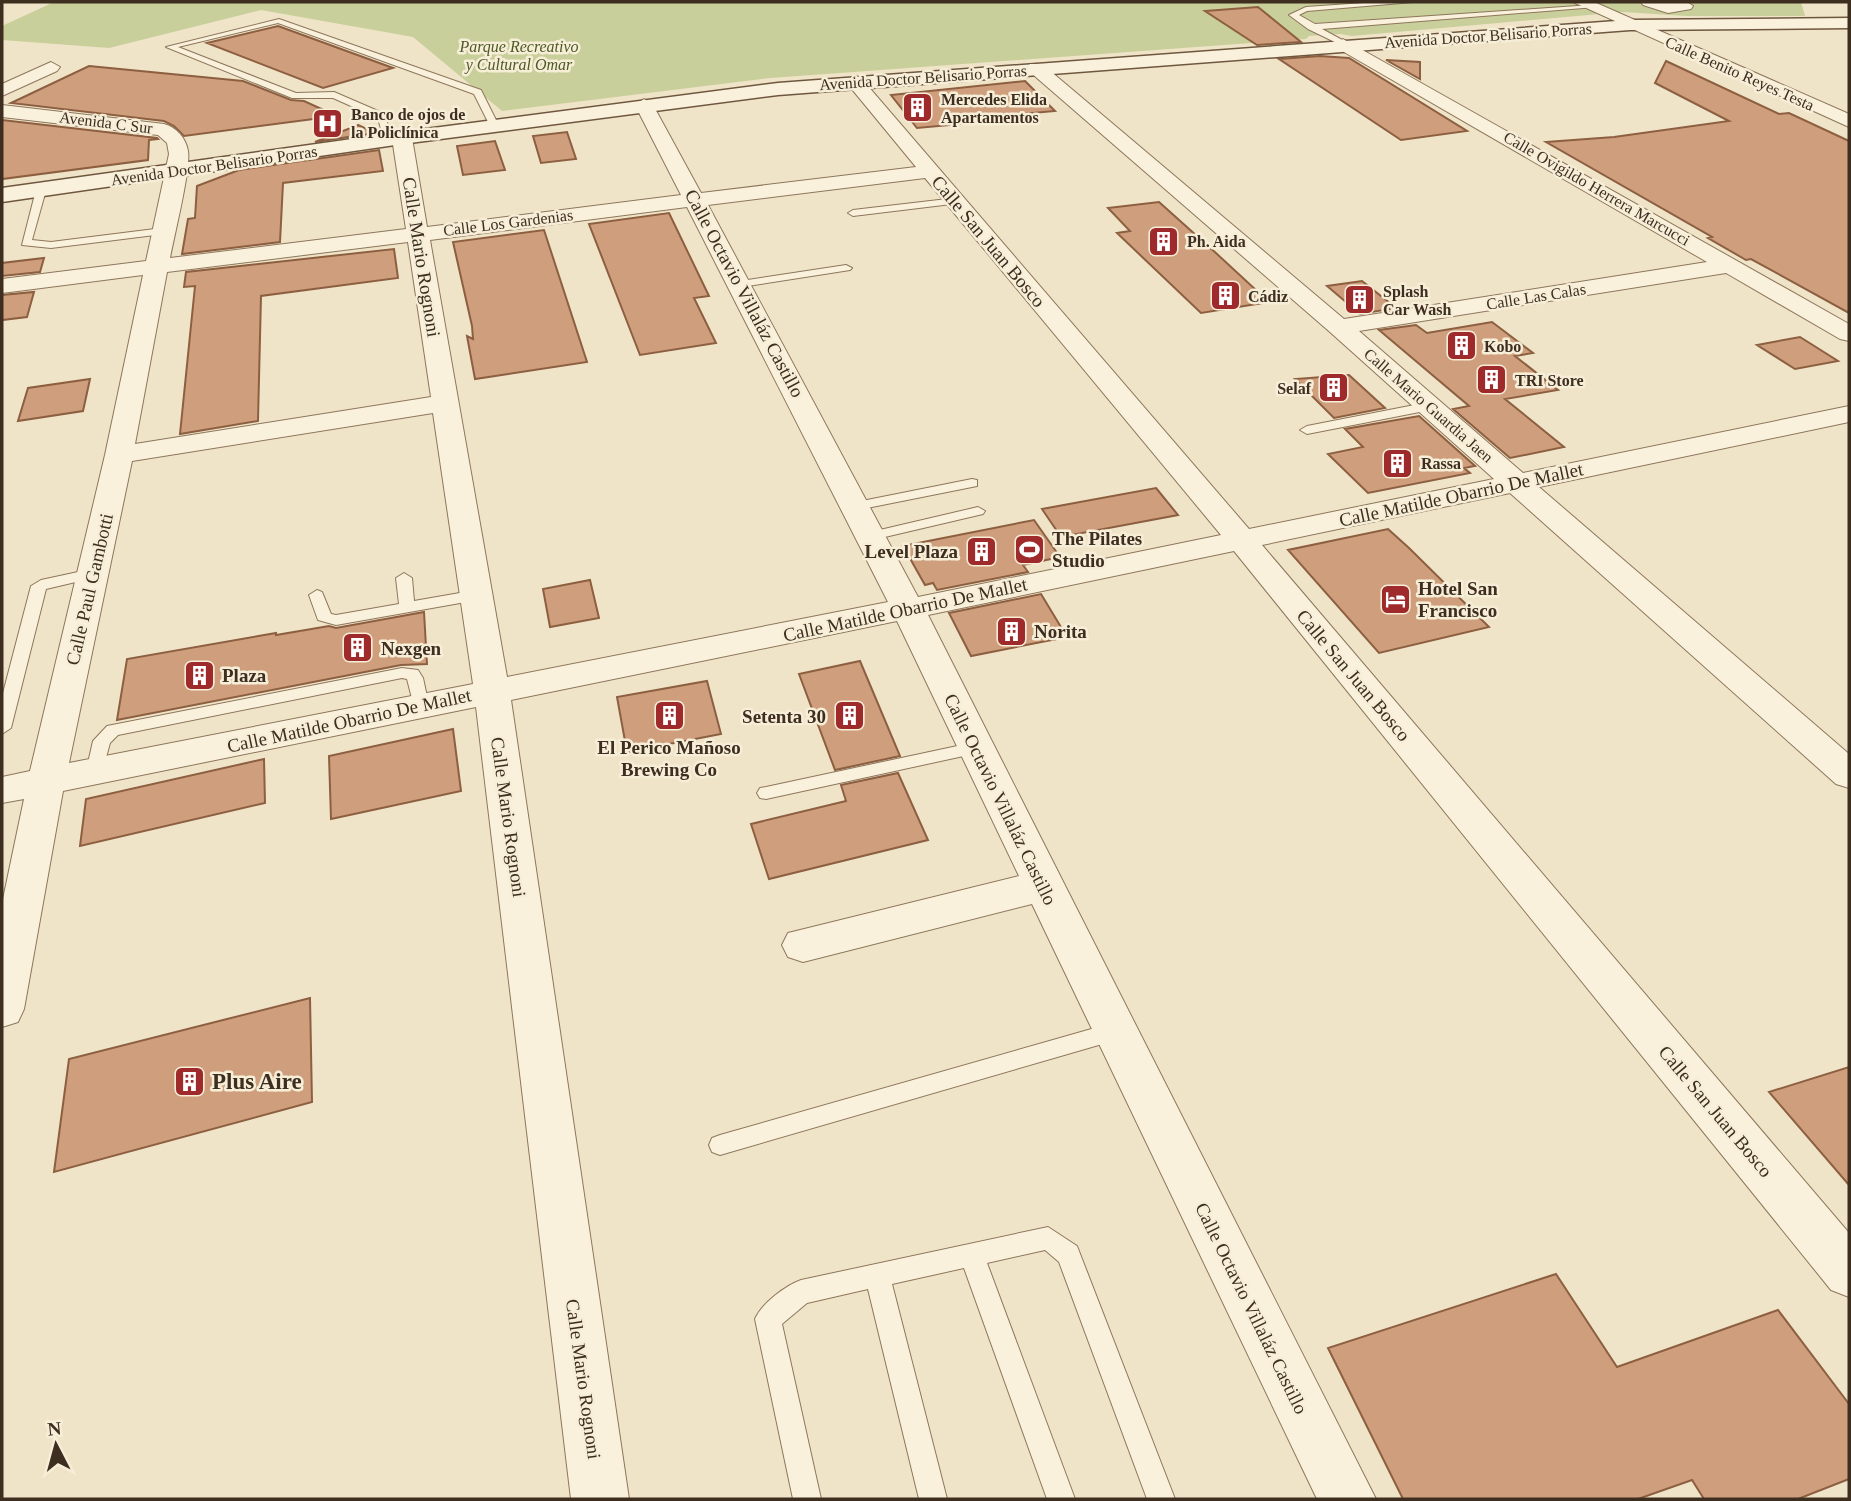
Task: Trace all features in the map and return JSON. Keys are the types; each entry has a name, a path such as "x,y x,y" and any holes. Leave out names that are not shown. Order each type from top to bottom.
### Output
{"street":[{"path":"1649,2 1668,8 1685,6"},
{"path":"1816,22 1818,2"},
{"name":"Calle Benito Reyes Testa","path":"1586,4 1849,121"},
{"name":"Avenida Doctor Belisario Porras","path":"2,195 644,105 855,82 1343,44 1630,25 1849,23"},
{"name":"Calle Ovigildo Herrera Marcucci","path":"1343,44 1849,334"},
{"path":"2,91 51,67"},
{"name":"Calle Mario Guardia Jaen","path":"1036,68 1518,482 1849,775"},
{"name":"Calle San Juan Bosco","path":"855,82 1241,538 1849,1272"},
{"name":"Calle Octavio Villaláz Castillo","path":"644,105 864,521 1347,1499"},
{"name":"Avenida C Sur","path":"2,113 164,130 176,141 179,154 177,170"},
{"name":"Calle Mario Rognoni","path":"396,139 418,233 492,691 600,1499"},
{"name":"Calle Paul Gambotti","path":"2,1009 46,782 119,455 155,267 177,170"},
{"name":"Calle Los Gardenias","path":"2,286 930,172"},
{"name":"Calle Las Calas","path":"1339,327 1732,265"},
{"path":"119,455 446,403"},
{"name":"Calle Matilde Obarrio De Mallet","path":"2,790 907,609 1849,414"},
{"path":"803,946 1044,886"}],"lane":[{"path":"1343,44 1293,15 1306,9 1409,2"},
{"path":"1311,27 1586,4"},
{"path":"396,139 382,116 363,106 334,95 295,96 170,47 279,21 478,92 494,125"},
{"path":"41,190 26,243 51,245 163,231"},
{"path":"853,213 956,201"},
{"path":"741,284 846,268"},
{"path":"1307,430 1430,406"},
{"path":"864,521 972,483"},
{"path":"864,521 978,511"},
{"path":"2,728 39,586 92,574"},
{"path":"404,578 407,607"},
{"path":"317,595 324,617 336,620 477,595"},
{"path":"766,793 976,748"},
{"path":"720,1145 1116,1031"},
{"path":"807,1499 768,1319 801,1292 1048,1238 1068,1254 1161,1499"},
{"path":"971,1253 1061,1499"},
{"path":"877,1275 933,1499"}],"green space":[{"name":"Parque Recreativo y Cultural Omar","path":"54,2 1801,2 1805,16 1687,16 1622,12 1352,36 1309,36 1306,39 771,78 502,111 413,37 261,10 109,48 2,40 2,26"}],"building":[{"path":"1258,7 1301,42 1257,45 1205,11"},
{"path":"278,26 393,68 323,88 207,43"},
{"path":"1320,56 1349,58 1467,131 1401,140 1279,59"},
{"path":"1386,60 1420,62 1420,79"},
{"path":"1666,61 1779,114 1789,113 1849,141 1849,313 1751,259 1746,260 1708,238 1712,237 1546,142 1614,137 1729,121 1655,83"},
{"path":"89,66 243,81 291,100 304,101 337,116 184,136 164,121 11,103"},
{"path":"1025,81 1055,111 957,120 961,124 917,128 891,95"},
{"path":"2,120 158,139 149,140 148,160 2,179"},
{"path":"358,125 375,133 315,142"},
{"path":"567,132 576,159 541,163 533,136"},
{"path":"495,141 505,170 463,175 457,146"},
{"path":"379,150 383,171 283,183 280,242 182,254 188,219 195,218 197,186 239,170"},
{"path":"1159,202 1269,302 1201,313 1117,233 1130,231 1108,208"},
{"path":"669,213 709,296 694,298 716,343 640,355 589,224"},
{"path":"544,230 587,362 475,379 467,336 473,339 472,326 453,242"},
{"path":"394,249 398,278 261,296 258,421 180,434 195,286 184,287 186,272"},
{"path":"44,258 40,272 2,276 2,263"},
{"name":"Splash Car Wash","path":"1362,281 1396,308 1360,314 1327,286"},
{"path":"34,292 27,317 2,320 2,295"},
{"path":"1492,322 1533,353 1515,356 1558,390 1505,399 1564,447 1510,458 1453,409 1469,406 1379,330 1416,325 1427,333"},
{"path":"1800,337 1838,361 1795,369 1757,345"},
{"path":"1349,375 1385,408 1334,418 1295,379"},
{"path":"90,379 83,411 18,421 28,388"},
{"name":"Rassa","path":"1419,416 1475,466 1464,468 1470,473 1368,493 1328,454 1363,447 1345,429"},
{"path":"1156,488 1178,515 1061,537 1042,509"},
{"name":"Level Plaza","path":"1034,520 1060,557 1023,565 1028,572 937,590 933,583 925,585 903,546"},
{"name":"Hotel San Francisco","path":"1388,529 1489,627 1379,653 1288,550"},
{"path":"590,580 599,618 550,627 543,589"},
{"name":"Norita","path":"1041,594 1067,637 971,656 949,613"},
{"path":"424,612 427,664 401,665 117,720 127,659 276,633 329,626 336,628"},
{"name":"Setenta 30","path":"860,661 900,756 835,770 799,674"},
{"name":"El Perico Mañoso Brewing Co","path":"707,681 721,734 627,752 617,697"},
{"path":"453,729 461,791 331,819 329,756"},
{"path":"264,759 265,803 80,846 86,799"},
{"path":"898,773 928,840 769,879 751,824 846,801 841,785"},
{"name":"Plus Aire","path":"310,998 312,1102 54,1172 69,1059"},
{"path":"1849,1067 1849,1185 1769,1092"},
{"path":"1556,1274 1617,1367 1778,1310 1849,1404 1849,1479 1798,1499 1704,1499 1692,1480 1638,1499 1403,1499 1328,1348"}],"place":[{"name":"Mercedes Elida Apartamentos","path":"918,108"},
{"name":"Banco de ojos de la Policlínica","path":"328,123"},
{"name":"Ph. Aida","path":"1164,241"},
{"name":"Cádiz","path":"1225,296"},
{"name":"Splash Car Wash","path":"1360,300"},
{"name":"Kobo","path":"1461,346"},
{"name":"TRI Store","path":"1492,380"},
{"name":"Selaf","path":"1334,388"},
{"name":"Rassa","path":"1398,463"},
{"name":"The Pilates Studio","path":"1029,549"},
{"name":"Level Plaza","path":"981,551"},
{"name":"Hotel San Francisco","path":"1395,599"},
{"name":"Norita","path":"1011,631"},
{"name":"Nexgen","path":"358,648"},
{"name":"Plaza","path":"199,675"},
{"name":"El Perico Mañoso Brewing Co","path":"669,716"},
{"name":"Setenta 30","path":"849,716"},
{"name":"Plus Aire","path":"189,1081"}]}
